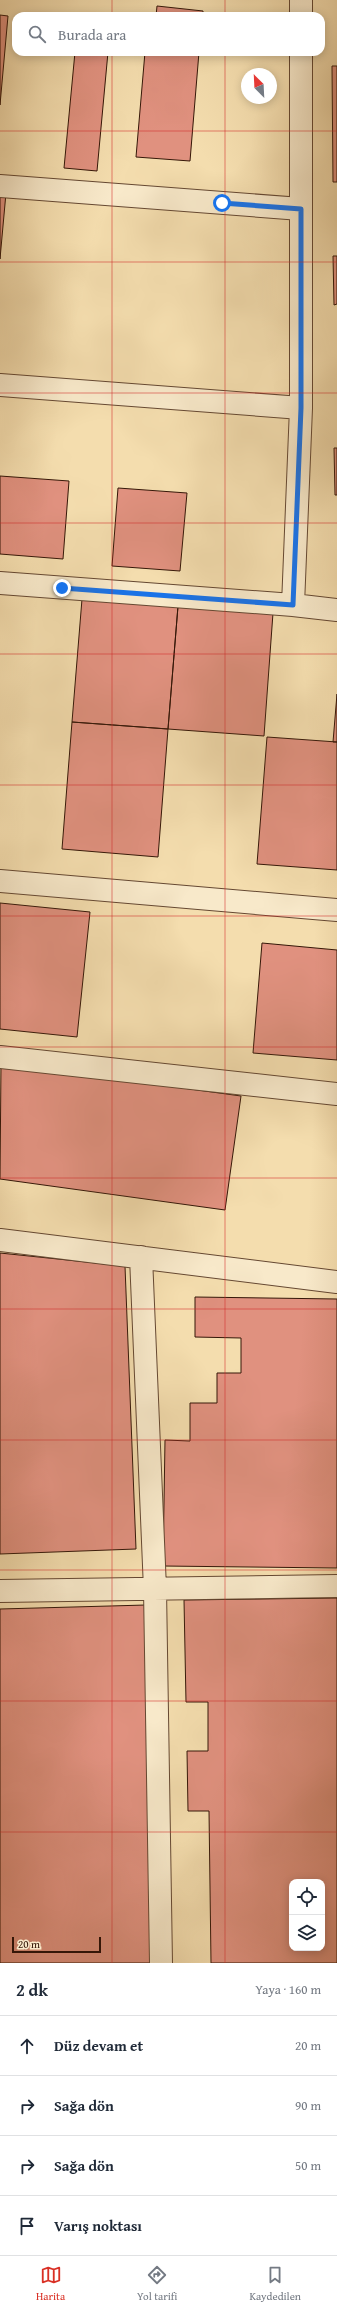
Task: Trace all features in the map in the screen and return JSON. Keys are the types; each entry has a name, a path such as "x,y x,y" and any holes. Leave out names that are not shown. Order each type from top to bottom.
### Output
{"street":[{"path":"301,0 301,12"},
{"path":"293,605 301,408 301,56"},
{"path":"0,186 301,209"},
{"path":"0,385 301,408"},
{"path":"0,583 293,605 337,610"},
{"path":"0,881 337,910"},
{"path":"0,1057 337,1094"},
{"path":"0,1240 337,1282"},
{"path":"141,1257 155,1589 161,1963"},
{"path":"0,1591 337,1586"}],"building":[{"path":"157,6 203,11 203,12 156,12"},
{"path":"0,15 8,16 0,105"},
{"path":"75,56 108,56 97,171 64,168"},
{"path":"145,56 199,56 190,161 136,157"},
{"path":"332,66 337,66 337,182 333,182"},
{"path":"0,192 6,193 0,259"},
{"path":"333,256 337,256 337,304 334,305"},
{"path":"334,448 337,448 337,495 335,495"},
{"path":"0,476 69,481 63,559 0,554"},
{"path":"118,488 187,493 180,571 112,566"},
{"path":"82,599 178,606 168,729 72,722"},
{"path":"178,606 273,613 264,736 168,729"},
{"path":"337,694 337,742 333,742"},
{"path":"72,722 168,729 158,857 62,849"},
{"path":"267,737 337,742 337,870 257,864"},
{"path":"0,903 90,912 77,1037 0,1029"},
{"path":"262,943 337,950 337,1060 253,1053"},
{"path":"1,1063 241,1096 225,1210 0,1179"},
{"path":"0,1253 125,1266 136,1549 0,1554"},
{"path":"195,1297 337,1299 337,1568 163,1566 165,1440 190,1441 190,1403 217,1403 217,1373 241,1373 241,1338 195,1337"},
{"path":"337,1598 337,1963 211,1963 209,1811 188,1811 187,1751 208,1751 208,1702 186,1702 184,1600"},
{"path":"146,1605 154,1963 0,1963 0,1609"}],"route":[{"path":"62,588 293,605 301,408 301,209 222,203"}]}
